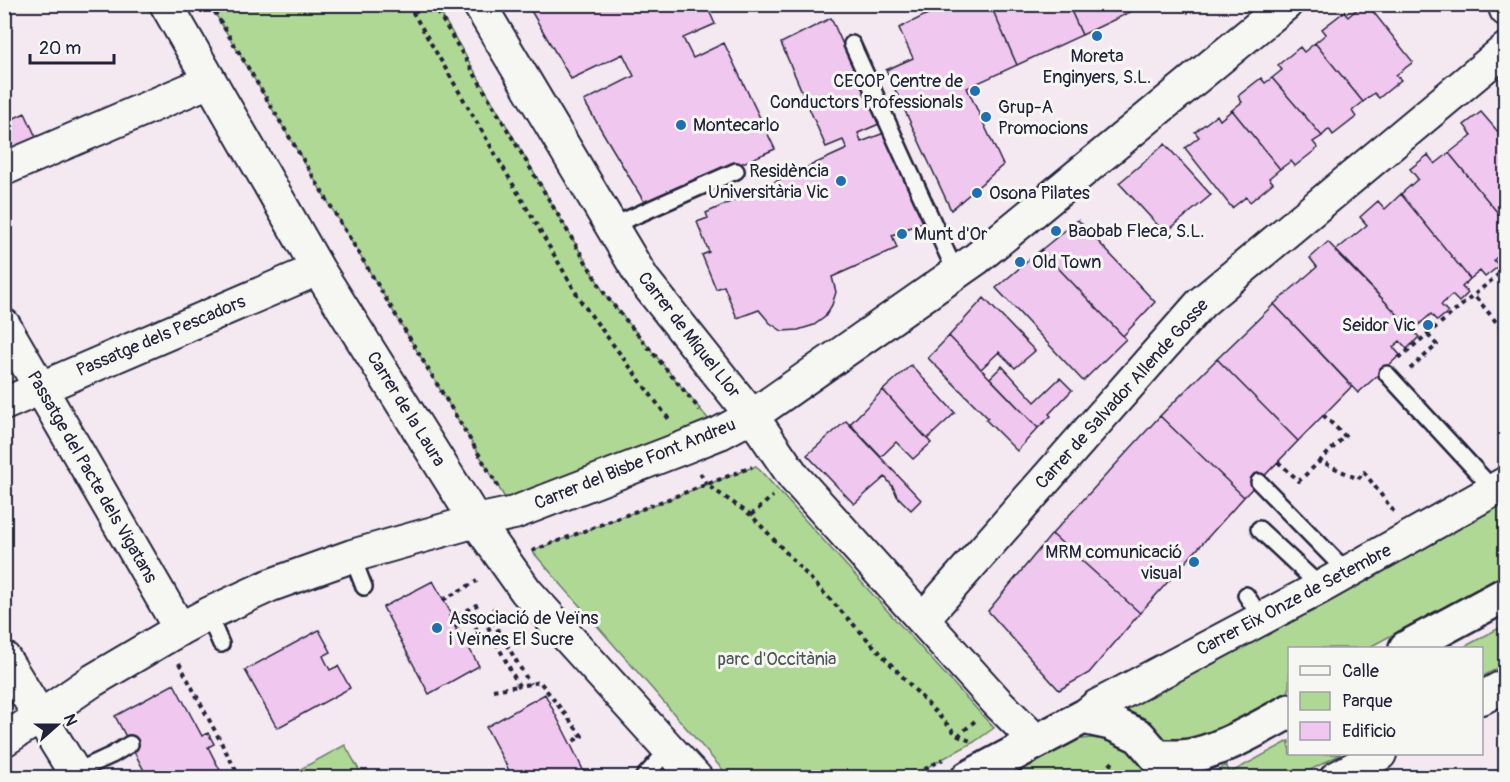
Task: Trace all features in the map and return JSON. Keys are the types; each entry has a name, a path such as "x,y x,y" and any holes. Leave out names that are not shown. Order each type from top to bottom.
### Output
{"street":[{"name":"Carrer de la Laura","path":"166,4 318,269 476,521 519,555 526,591 696,777"},
{"name":"Carrer de Miquel Llor","path":"479,4 643,279 752,417 794,477 997,702 1036,741"},
{"name":"Carrer del Bisbe Font Andreu","path":"4,740 92,681 180,629 271,585 352,556 476,521 514,513 720,433 752,417 976,259 1286,4"},
{"path":"1504,4 1506,10"},
{"name":"Carrer de Salvador Allende Gosse","path":"923,619 1201,303 1506,50"},
{"path":"4,169 210,81"},
{"name":"Passatge dels Pescadors","path":"4,404 318,269"},
{"name":"Passatge del Pacte dels Vigatans","path":"4,325 180,629"},
{"name":"Carrer Eix Onze de Setembre","path":"968,777 1083,717 1254,607 1334,580 1499,486"},
{"path":"1408,647 1506,594"},
{"path":"4,658 77,775"},
{"path":"1483,697 1506,685"},
{"path":"1083,717 1111,723 1139,736 1163,767 1174,758 1194,755 1239,738 1288,712"},
{"path":"1192,777 1239,738"},
{"path":"1336,777 1376,755"}],"lane":[{"path":"852,44 956,273"},
{"path":"612,226 736,171"},
{"path":"1391,378 1499,486"},
{"path":"1259,482 1334,580"},
{"path":"1259,530 1334,580"},
{"path":"352,556 364,587"},
{"path":"208,614 221,644"},
{"path":"77,775 130,744"},
{"path":"643,777 669,749"}],"path":[{"path":"210,4 514,513 519,555"},
{"path":"408,4 582,303 671,423 707,485 751,515 958,736 974,742"},
{"path":"1506,268 1474,295 1506,334"},
{"path":"1391,378 1437,345 1427,334"},
{"path":"1278,462 1299,481 1345,436 1323,415"},
{"path":"1320,461 1358,479 1364,472 1410,538"},
{"path":"519,555 756,466"},
{"path":"751,515 778,491"},
{"path":"519,555 539,559"},
{"path":"443,600 477,581"},
{"path":"451,620 476,605 519,686"},
{"path":"483,616 496,608"},
{"path":"488,613 530,684"},
{"path":"455,627 471,620 482,639 491,633"},
{"path":"178,663 240,777"},
{"path":"493,690 540,682 582,736 570,743"},
{"path":"958,736 982,714"}],"green space":[{"path":"210,5 436,5 606,296 720,433 514,513"},
{"name":"parc d'Occitània","path":"756,466 994,728 974,742 909,777 729,777 532,551"},
{"path":"1505,494 1505,574 1370,647 1288,647 1288,692 1213,733 1179,743 1156,736 1109,709"},
{"path":"1505,625 1505,664 1483,676 1483,647 1464,647"},
{"path":"1091,738 1112,742 1127,749 1152,778 998,778 1068,741"},
{"path":"1288,742 1288,755 1339,755 1297,777 1209,777 1226,765 1230,773"},
{"path":"345,745 363,777 286,777"}],"building":[{"name":"Montecarlo","path":"527,4 706,4 715,24 683,38 693,58 724,43 775,149 646,205 584,101 634,76 623,54 571,79"},
{"path":"948,4 990,4 1017,65 967,88 1003,165 951,210 886,70 913,58 899,28"},
{"path":"990,4 1068,4 1082,35 1017,65"},
{"path":"1068,4 1147,4 1082,35"},
{"path":"1185,4 1199,4 1188,13"},
{"path":"1363,4 1367,4 1413,62 1396,75 1401,80 1379,98 1374,93 1363,102 1315,43 1326,34 1322,29 1344,12 1348,17"},
{"name":"Residència Universitària Vic","path":"831,18 879,124 858,133 861,142 884,133 923,222 892,235 897,248 832,277 836,292 825,317 814,325 798,330 782,331 770,323 759,310 737,318 724,286 716,289 702,255 709,252 697,222 708,218 706,213 847,149 843,140 826,147 781,43"},
{"path":"1315,43 1363,102 1352,111 1356,117 1333,135 1329,129 1322,136 1272,78 1282,70 1278,65 1300,47 1304,52"},
{"path":"1261,78 1265,83 1272,78 1322,136 1313,142 1318,148 1295,166 1291,161 1280,169 1232,110 1242,102 1238,96"},
{"path":"1232,110 1280,169 1269,178 1273,183 1250,202 1246,197 1232,208 1185,148 1199,137 1195,132 1217,115 1220,120"},
{"path":"1481,112 1506,141 1506,223 1449,153 1472,135 1464,125"},
{"path":"25,113 41,148 4,164 4,123"},
{"path":"1165,144 1211,195 1165,233 1119,183"},
{"path":"1449,153 1506,223 1506,260 1504,261 1499,255 1494,260 1499,266 1485,277 1480,271 1470,279 1401,194 1418,179 1410,169 1428,155 1435,164"},
{"path":"1401,194 1470,279 1462,287 1468,293 1459,302 1452,295 1441,305 1448,312 1437,321 1431,314 1413,330 1335,251 1367,225 1360,217 1378,201 1385,209"},
{"path":"1078,220 1155,302 1123,336 1041,250"},
{"path":"1328,242 1419,337 1407,349 1400,341 1393,347 1400,355 1358,393 1274,304 1317,267 1310,258"},
{"path":"1041,250 1126,339 1083,381 996,288"},
{"path":"984,298 1035,351 1015,368 999,352 981,369 949,336"},
{"path":"1274,304 1352,386 1298,441 1217,359"},
{"path":"949,336 1038,428 1017,451 986,420 988,418 928,358"},
{"path":"1217,359 1298,441 1244,497 1160,416"},
{"path":"911,365 955,413 927,439 883,390"},
{"path":"1002,366 1035,402 1060,378 1072,390 1038,428 990,378"},
{"path":"883,390 931,443 913,459 896,442 881,457 850,424"},
{"path":"1160,416 1244,497 1140,613 1052,534"},
{"path":"846,421 921,500 911,510 897,496 885,477 854,504 807,455"},
{"path":"1052,534 1140,613 1089,673 1059,690 988,611"},
{"path":"433,581 452,615 449,616 458,633 460,632 479,666 429,694 383,607"},
{"path":"319,630 331,652 323,656 330,670 338,666 350,688 277,728 245,670"},
{"path":"174,684 202,736 208,733 214,744 208,747 224,778 148,778 115,716"},
{"path":"545,694 587,778 513,778 486,727"}],"place":[{"name":"Moreta Enginyers, S.L.","path":"1097,36"},
{"name":"CECOP Centre de Conductors Professionals","path":"975,91"},
{"name":"Grup-A Promocions","path":"986,117"},
{"name":"Montecarlo","path":"681,125"},
{"name":"Residència Universitària Vic","path":"841,181"},
{"name":"Osona Pilates","path":"977,193"},
{"name":"Baobab Fleca, S.L.","path":"1056,231"},
{"name":"Munt d'Or","path":"902,234"},
{"name":"Old Town","path":"1020,262"},
{"name":"Seidor Vic","path":"1428,325"},
{"name":"MRM comunicació visual","path":"1194,562"},
{"name":"Associació de Veïns i Veïnes El Sucre","path":"437,628"}]}
